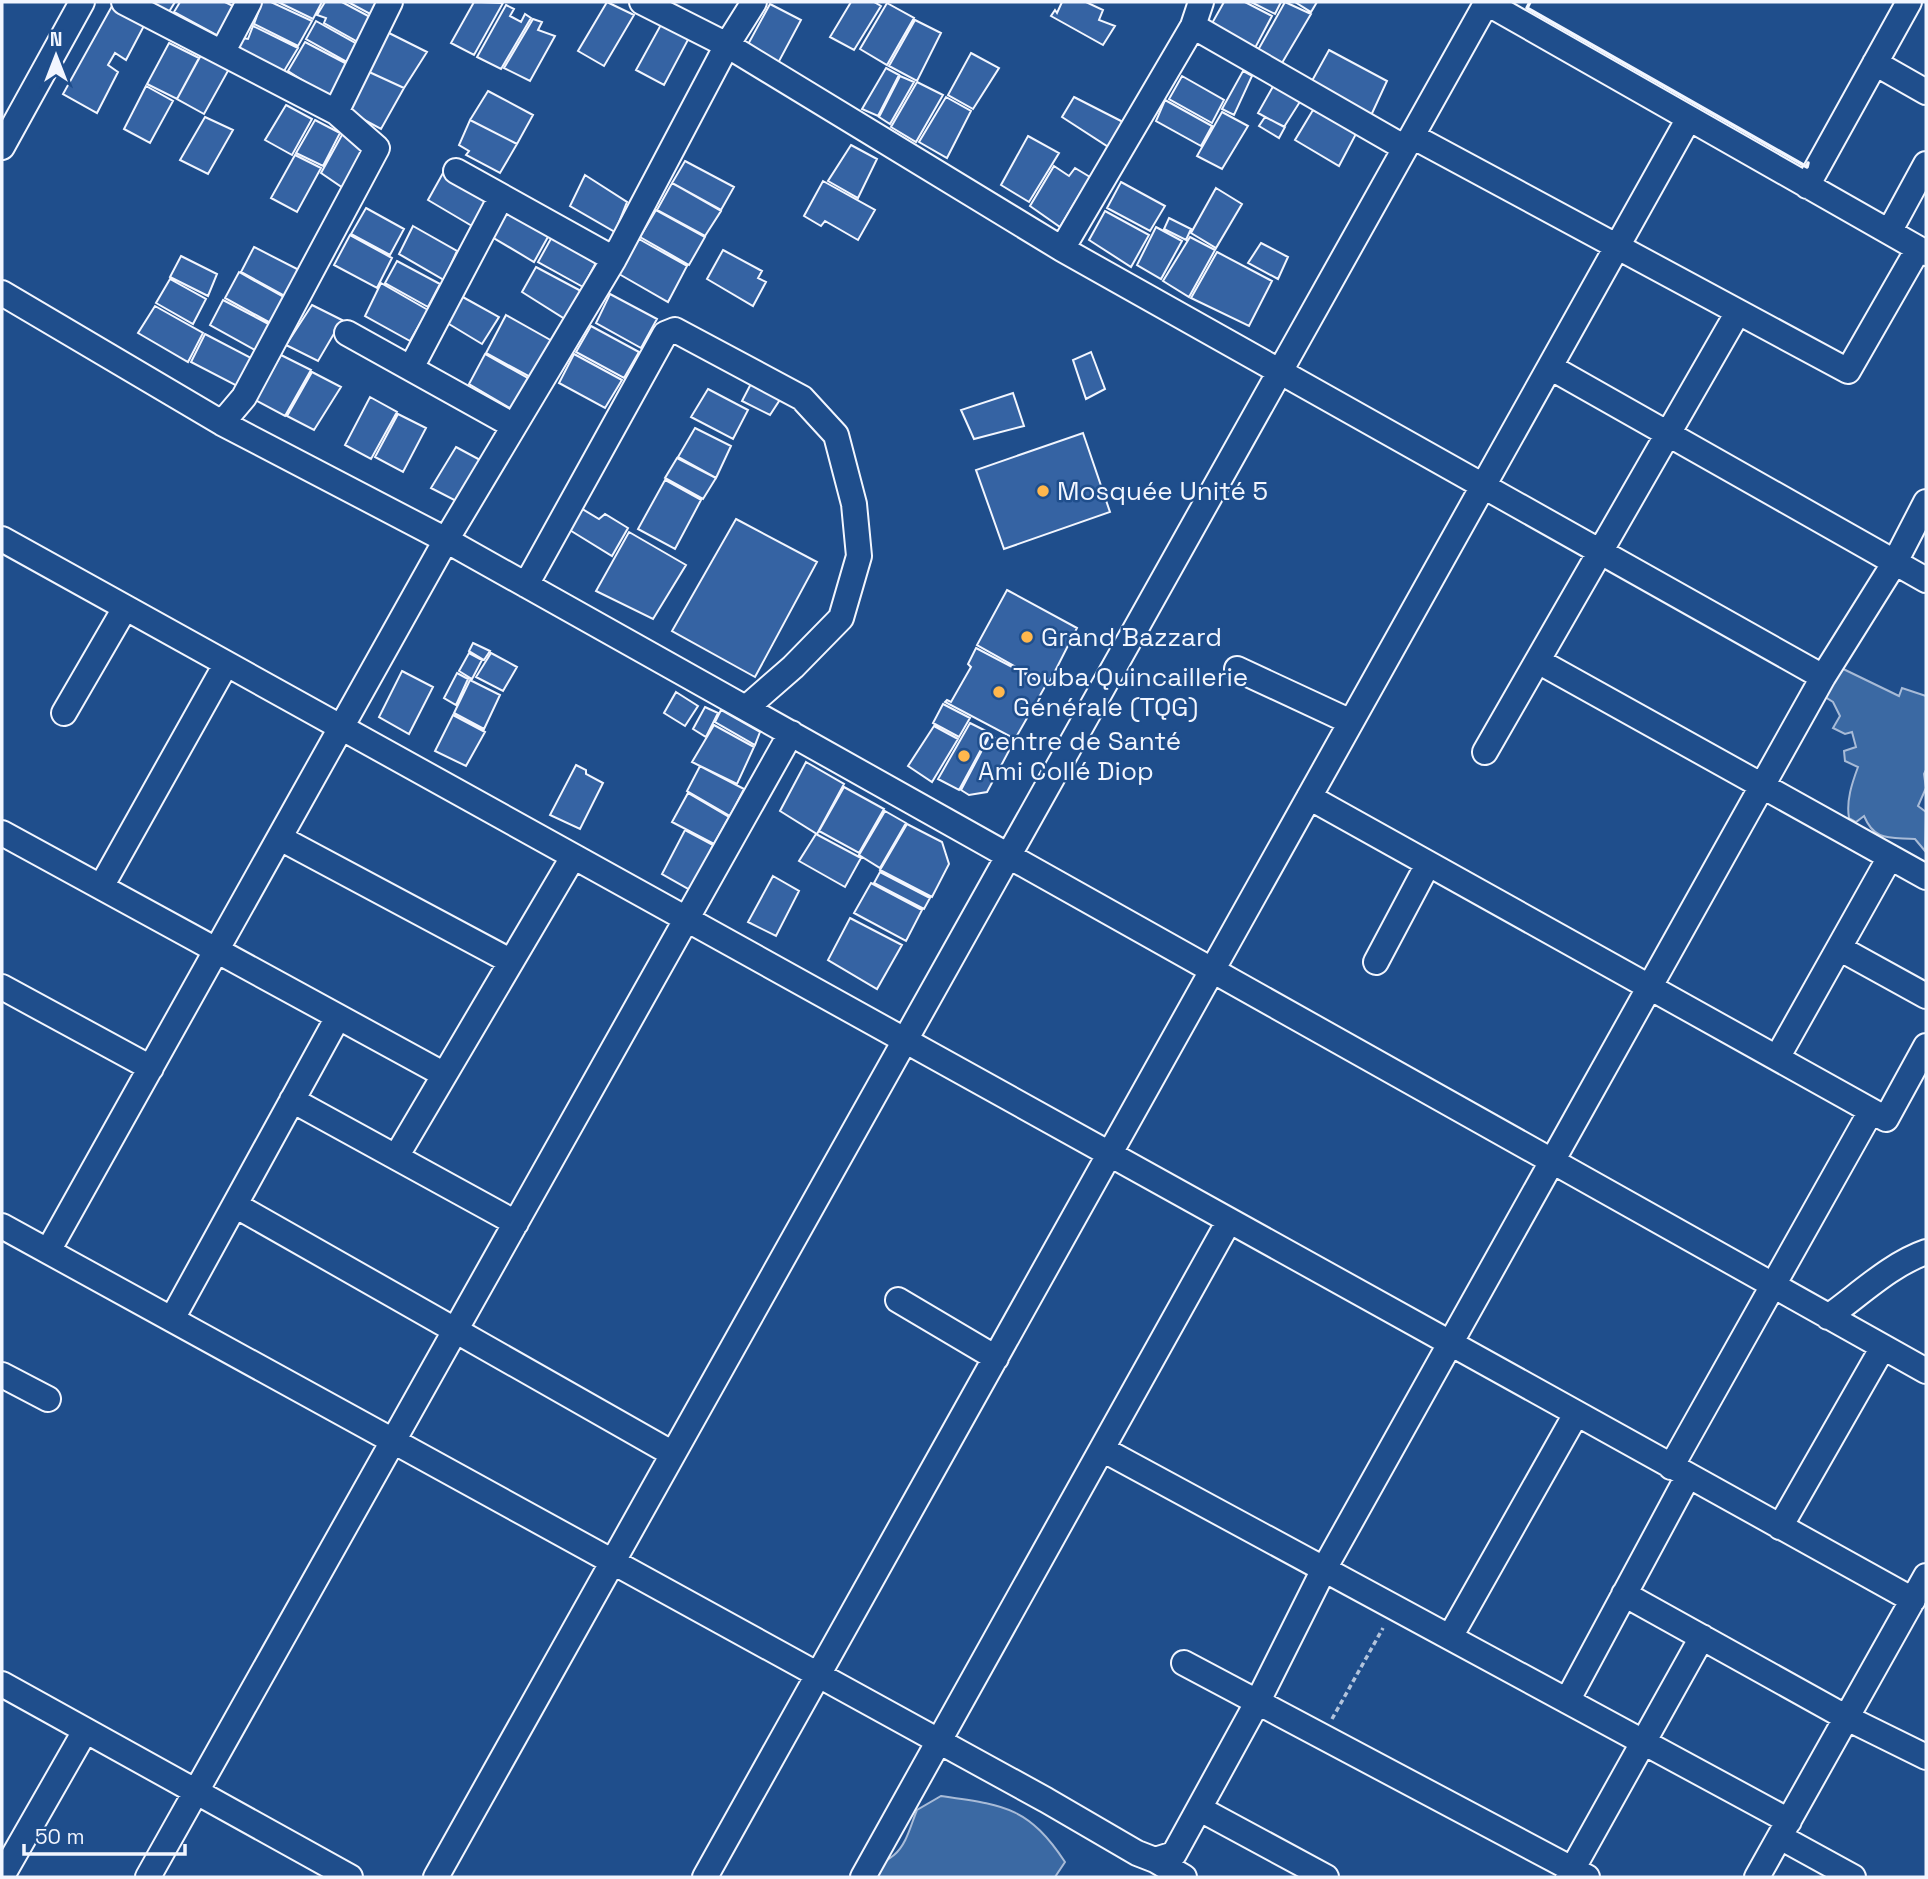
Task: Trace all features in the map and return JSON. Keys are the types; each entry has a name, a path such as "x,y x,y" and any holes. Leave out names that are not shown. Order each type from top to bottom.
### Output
{"street":[{"path":"2,147 82,2"},
{"path":"124,2 336,112 377,148 244,397 222,423"},
{"path":"222,53 249,2"},
{"path":"336,112 390,2"},
{"path":"642,2 727,45 1062,249 1822,677"},
{"path":"48,1251 446,540 614,259 727,45 754,2"},
{"path":"1062,249 1194,26 1201,2"},
{"path":"436,1877 1408,142 1487,2 1922,251 1848,371 1617,247 1408,142 1194,26"},
{"path":"1807,186 1909,2"},
{"path":"1875,63 1926,92"},
{"path":"705,1877 1689,118"},
{"path":"1889,232 1926,164"},
{"path":"456,171 614,259"},
{"path":"411,368 501,197"},
{"path":"2,293 222,423 446,540 1926,1371"},
{"path":"1486,752 1738,312"},
{"path":"526,585 665,334 675,330 686,335 802,398 836,435 854,505 859,556 841,618 793,667 746,708"},
{"path":"347,332 514,426"},
{"path":"1550,367 1926,580"},
{"path":"1155,1860 1174,1854 1200,1809 1324,1569 1822,677 1895,562 1926,502"},
{"path":"2,539 1913,1600"},
{"path":"64,713 125,608"},
{"path":"1538,661 1926,877"},
{"path":"101,887 226,664"},
{"path":"1237,668 1352,722"},
{"path":"148,1877 791,733"},
{"path":"1309,797 1886,1119 1926,1046"},
{"path":"2,833 443,1074"},
{"path":"280,838 510,961"},
{"path":"396,1157 573,857"},
{"path":"1777,1058 1890,857"},
{"path":"1376,962 1428,864"},
{"path":"1839,948 1926,996"},
{"path":"2,987 151,1068"},
{"path":"172,1319 338,1017"},
{"path":"292,1100 516,1223"},
{"path":"1567,1701 1624,1594 1679,1471 1773,1284 1871,1111"},
{"path":"235,1205 673,1454"},
{"path":"863,1877 1229,1221"},
{"path":"2,1226 1184,1877"},
{"path":"1828,1317 1887,1274 1916,1255 1926,1252"},
{"path":"898,1300 996,1358"},
{"path":"1780,1527 1884,1347"},
{"path":"2,1375 48,1399"},
{"path":"1450,1637 1576,1414"},
{"path":"1102,1449 1643,1742 1784,1829 1853,1877"},
{"path":"1757,1877 1926,1576"},
{"path":"1624,1594 1847,1718 1926,1758"},
{"path":"1184,1663 1322,1735 1576,1875 1643,1742 1702,1637"},
{"path":"2,1685 350,1877"},
{"path":"2,1876 85,1731"},
{"path":"1200,1809 1326,1877"}],"path":[{"path":"1322,1735 1394,1608"}],"water":[{"path":"1835,665 1899,696 1902,688 1926,696 1926,788 1918,806 1926,812 1925,851 1915,839 1891,838 1878,834 1864,816 1856,822 1849,818 1849,799 1858,767 1845,761 1844,751 1856,747 1852,732 1845,734 1833,728 1840,716 1833,702 1822,695"},
{"path":"941,1796 981,1802 1012,1811 1039,1829 1065,1862 1055,1877 870,1877 878,1866 894,1855 902,1845 917,1810"}],"building":[{"path":"140,2 175,2 167,15"},
{"path":"180,2 225,2 235,7 220,37 174,12"},
{"path":"262,2 271,2 312,21 298,46 254,24"},
{"path":"278,2 322,2 313,19"},
{"path":"325,2 342,2 372,18 358,42 324,23 326,18 317,15"},
{"path":"348,2 379,2 372,15"},
{"path":"474,2 503,3 474,55 451,43"},
{"path":"607,2 634,15 604,66 578,51"},
{"path":"851,2 874,2 881,6 854,50 830,37"},
{"path":"1062,2 1086,2 1103,10 1099,20 1115,26 1103,45 1051,16 1055,10 1057,13"},
{"path":"1224,2 1245,2 1272,16 1255,48 1211,25"},
{"path":"1251,2 1281,2 1275,14"},
{"path":"1285,2 1311,14 1282,63 1258,50"},
{"path":"1295,2 1317,2 1311,12"},
{"path":"887,3 914,18 887,65 860,49"},
{"path":"770,4 801,20 777,65 746,48"},
{"path":"506,5 514,9 510,16 521,22 525,14 531,18 501,69 477,57"},
{"path":"112,6 146,22 126,60 115,53 108,65 118,72 97,113 63,94"},
{"path":"533,19 542,22 538,30 555,36 530,81 504,68"},
{"path":"915,20 941,33 917,81 889,66"},
{"path":"316,21 357,44 349,63 306,39"},
{"path":"663,21 690,36 664,85 636,70"},
{"path":"253,26 298,48 281,76 238,50 242,38 248,39"},
{"path":"387,32 427,52 404,88 367,71"},
{"path":"305,42 347,64 330,98 288,71"},
{"path":"169,43 199,58 177,99 147,84"},
{"path":"1329,50 1387,81 1368,122 1308,88"},
{"path":"971,53 999,68 973,109 948,95"},
{"path":"201,55 229,69 204,114 177,99"},
{"path":"886,68 899,75 878,116 862,109"},
{"path":"367,71 404,88 381,129 346,110"},
{"path":"1243,71 1252,76 1234,115 1222,109"},
{"path":"900,76 914,82 890,124 879,117"},
{"path":"1182,76 1224,100 1212,123 1169,99"},
{"path":"917,82 943,95 916,142 891,127"},
{"path":"1275,83 1303,97 1284,127 1258,113"},
{"path":"146,86 173,101 150,143 124,129"},
{"path":"488,91 533,115 517,144 470,120"},
{"path":"946,97 971,111 947,158 919,142"},
{"path":"1074,97 1125,123 1110,148 1062,117"},
{"path":"1165,100 1212,126 1201,146 1156,121"},
{"path":"286,105 312,119 292,155 265,140"},
{"path":"1313,110 1357,132 1339,166 1295,140"},
{"path":"1222,112 1248,126 1222,169 1197,156"},
{"path":"205,117 233,130 208,174 180,160"},
{"path":"1265,117 1285,127 1279,138 1259,126"},
{"path":"315,120 340,133 323,166 296,153"},
{"path":"470,120 517,144 500,173 466,155 469,151 459,145"},
{"path":"343,133 372,149 346,190 321,173"},
{"path":"1028,136 1059,153 1029,202 1001,185"},
{"path":"851,145 877,159 858,198 828,181"},
{"path":"295,155 321,168 297,212 271,198"},
{"path":"685,161 734,187 721,210 672,183"},
{"path":"1054,166 1069,176 1075,168 1090,177 1060,227 1030,206"},
{"path":"443,173 490,197 472,226 428,200"},
{"path":"585,175 627,202 615,232 570,206"},
{"path":"823,181 875,210 858,240 825,221 821,226 804,216"},
{"path":"1121,182 1165,206 1150,231 1107,208"},
{"path":"672,183 721,211 705,236 657,210"},
{"path":"1216,188 1242,204 1216,248 1191,233"},
{"path":"366,208 404,229 390,255 351,234"},
{"path":"506,210 549,235 534,262 492,237"},
{"path":"656,210 705,237 689,265 640,237"},
{"path":"1105,211 1149,235 1131,267 1089,240"},
{"path":"1169,218 1191,229 1186,240 1164,229"},
{"path":"413,226 457,251 444,280 399,254"},
{"path":"1156,227 1182,241 1161,279 1137,265"},
{"path":"350,235 392,258 377,288 334,265"},
{"path":"553,235 598,259 583,287 538,262"},
{"path":"1190,237 1215,250 1189,297 1163,281"},
{"path":"639,239 687,266 668,302 619,274"},
{"path":"1261,243 1288,257 1278,279 1248,263"},
{"path":"254,247 303,272 290,299 241,272"},
{"path":"723,250 762,271 758,278 766,282 753,306 707,279"},
{"path":"1217,252 1272,281 1249,326 1191,298"},
{"path":"181,256 217,274 208,296 170,277"},
{"path":"397,261 440,284 428,307 385,283"},
{"path":"536,267 581,291 565,319 522,292"},
{"path":"239,272 289,300 276,326 225,298"},
{"path":"170,279 206,299 193,324 156,303"},
{"path":"381,283 428,310 410,341 365,316"},
{"path":"610,294 657,319 641,348 596,323"},
{"path":"461,296 499,317 482,344 444,321"},
{"path":"223,300 276,328 262,354 210,325"},
{"path":"312,305 342,320 318,361 286,345"},
{"path":"155,306 203,333 188,362 138,333"},
{"path":"506,315 554,342 532,378 486,353"},
{"path":"591,326 639,352 624,378 576,352"},
{"path":"205,334 255,360 241,388 191,362"},
{"path":"1091,352 1105,389 1086,399 1073,360"},
{"path":"485,354 533,381 515,411 469,384"},
{"path":"574,354 622,380 605,408 559,383"},
{"path":"281,355 311,370 285,416 255,400"},
{"path":"312,372 341,387 314,430 287,416"},
{"path":"754,378 783,395 770,415 742,401"},
{"path":"708,389 748,410 733,439 691,417"},
{"path":"1013,393 1024,426 974,439 961,410"},
{"path":"370,397 397,412 371,459 345,445"},
{"path":"398,414 426,428 403,472 375,457"},
{"path":"695,428 731,446 716,478 678,457"},
{"name":"Mosquée Unité 5","path":"1083,433 1110,512 1004,549 976,470"},
{"path":"456,447 482,461 460,503 431,488"},
{"path":"677,458 716,478 703,499 665,478"},
{"path":"665,480 701,500 675,549 638,529"},
{"path":"579,507 599,519 605,514 628,528 612,556 568,529"},
{"path":"736,519 817,562 755,677 672,631"},
{"path":"629,532 686,565 653,619 596,591"},
{"name":"Grand Bazzard","path":"1007,590 1077,628 1048,685 977,645"},
{"path":"473,643 490,651 484,660 469,651"},
{"name":"Touba Quincaillerie Générale (TQG)","path":"976,648 1046,685 1015,739 945,702 951,702 971,667 968,664"},
{"path":"469,653 482,660 472,679 459,671"},
{"path":"491,653 517,667 503,691 476,677"},
{"path":"402,671 433,687 409,734 379,717"},
{"path":"457,673 468,679 456,705 444,698"},
{"path":"470,680 500,695 484,729 454,713"},
{"path":"676,692 698,706 685,726 664,713"},
{"path":"943,704 970,718 959,737 933,723"},
{"path":"705,707 718,713 706,737 693,729"},
{"path":"721,710 760,732 755,745 715,722"},
{"path":"453,715 485,732 466,766 435,751"},
{"name":"Centre de Santé Ami Collé Diop","path":"970,723 990,733 959,790 938,779"},
{"path":"714,725 754,747 737,784 692,762"},
{"path":"934,726 958,739 932,782 908,766"},
{"path":"990,735 1011,747 987,792 969,795 961,790"},
{"path":"806,762 844,784 817,834 780,811"},
{"path":"576,765 603,783 580,829 550,815"},
{"path":"700,766 744,789 730,816 687,791"},
{"path":"844,787 884,809 859,853 819,831"},
{"path":"688,793 729,817 714,844 672,822"},
{"path":"885,811 906,823 880,868 859,855"},
{"path":"907,824 942,842 949,864 932,897 880,870"},
{"path":"685,830 713,845 692,891 662,874"},
{"path":"816,834 861,858 845,887 799,861"},
{"path":"880,872 930,898 924,909 874,883"},
{"path":"773,876 799,891 776,936 748,922"},
{"path":"871,883 922,910 906,941 854,913"},
{"path":"850,918 902,945 877,989 828,960"}],"wall":[{"path":"1530,2 1527,8 1807,167 1808,163"}],"place":[{"name":"Mosquée Unité 5","path":"1043,491"},
{"name":"Grand Bazzard","path":"1027,637"},
{"name":"Touba Quincaillerie Générale (TQG)","path":"999,692"},
{"name":"Centre de Santé Ami Collé Diop","path":"964,756"}]}
